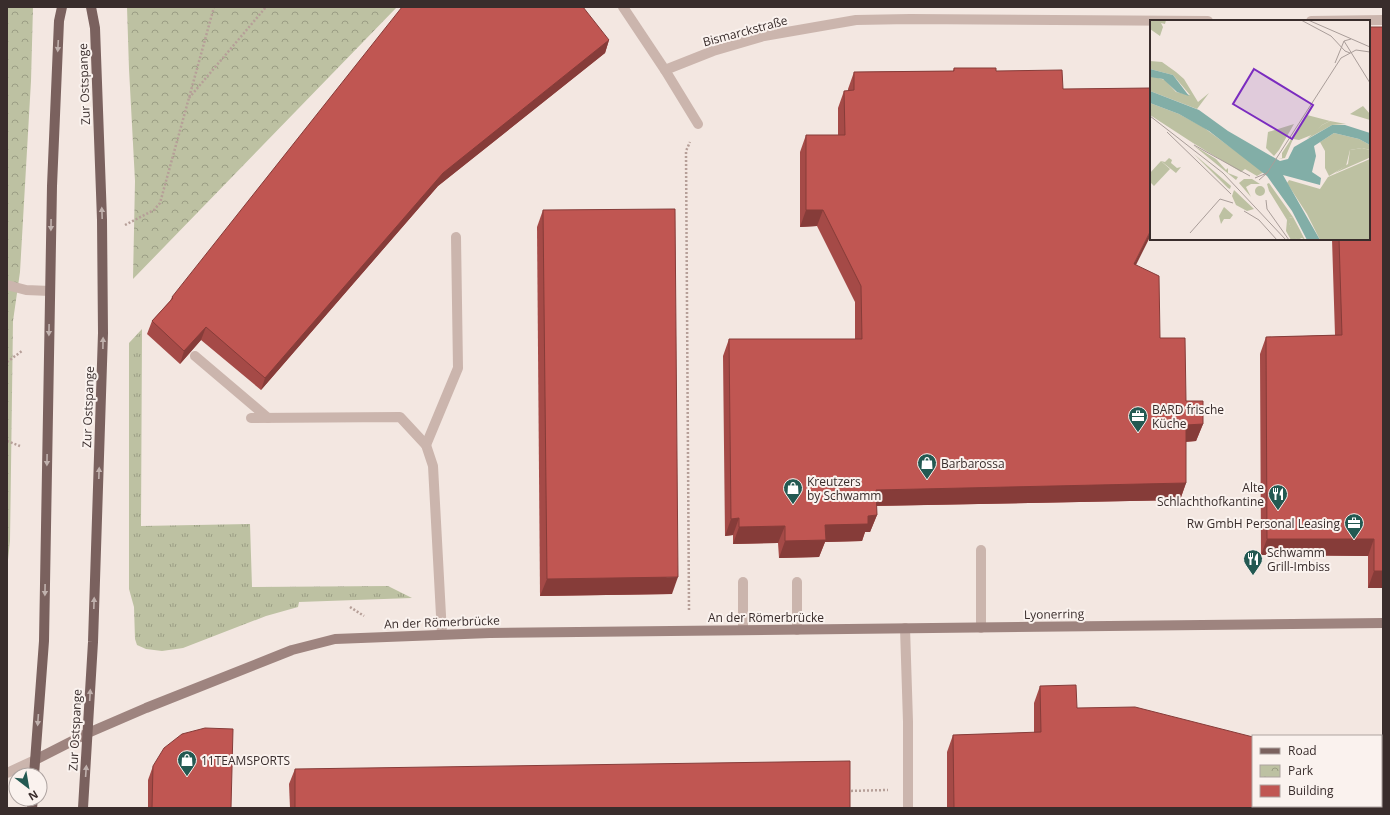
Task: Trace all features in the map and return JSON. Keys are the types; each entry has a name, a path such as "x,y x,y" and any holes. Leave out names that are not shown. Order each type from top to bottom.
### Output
{"main road":[{"name":"Zur Ostspange","path":"35,767 44,636 52,178 59,21 62,7"},
{"name":"Zur Ostspange","path":"83,808 93,642 103,333 102,220 95,28 91,7"}],"street":[{"path":"623,7 665,70 698,124"},
{"name":"Bismarckstraße","path":"665,70 712,51 764,36 856,20 1150,21"},
{"path":"1370,20 1383,20"},
{"path":"426,445 458,368 456,238"},
{"path":"7,285 26,290 50,291"},
{"path":"195,356 268,418"},
{"path":"251,418 400,417 426,445 433,466 442,634"},
{"path":"981,550 981,628"},
{"path":"743,582 743,630"},
{"path":"797,582 797,630"},
{"name":"Lyonerring","path":"905,628 1383,623"},
{"path":"905,628 908,722 908,808"},
{"name":"An der Römerbrücke","path":"7,773 146,708 292,650 335,639 442,634 905,628"}],"path":[{"path":"125,225 154,210 160,203 214,7"},
{"path":"188,100 266,7"},
{"path":"689,599 686,151 698,124"},
{"path":"7,362 22,351"},
{"path":"7,441 20,446"},
{"path":"845,791 894,790"}],"green space":[{"path":"7,7 33,7 31,81 20,272 13,321 10,541 7,569"},
{"path":"127,7 397,7 133,279 135,181"},
{"path":"142,329 141,526 250,524 252,587 388,586 412,598 299,602 298,607 266,616 183,648 162,651 146,649 137,645 135,639 134,607 129,589 129,343"}],"building":[{"path":"402,7 583,7 609,40 443,173 265,378 206,327 184,351 152,321 173,298 172,297"},
{"path":"1370,27 1383,27 1383,571 1374,571 1374,539 1267,539 1266,337 1342,335 1339,240 1370,240"},
{"path":"954,68 996,68 996,71 1062,70 1063,89 1150,88 1150,232 1134,264 1159,276 1160,338 1185,338 1186,401 1203,401 1203,424 1186,425 1186,483 876,490 877,515 868,516 868,524 825,525 826,540 785,541 785,526 739,527 739,518 731,519 729,339 862,339 861,286 823,210 806,210 806,135 845,135 844,91 854,90 854,72 954,71"},
{"path":"675,209 678,577 547,579 543,210"},
{"path":"1076,685 1077,708 1135,707 1252,737 1252,807 1382,807 1383,768 1383,808 954,808 953,735 1041,732 1040,686"},
{"path":"205,728 233,729 231,808 152,808 153,766 164,748 182,734"},
{"path":"850,761 850,808 295,808 295,769"}],"place":[{"name":"BARD frische Küche","path":"1138,433"},
{"name":"Barbarossa","path":"927,480"},
{"name":"Kreutzers by Schwamm","path":"793,505"},
{"name":"Alte Schlachthofkantine","path":"1278,511"},
{"name":"Rw GmbH Personal Leasing","path":"1354,540"},
{"name":"Schwamm Grill-Imbiss","path":"1253,576"},
{"name":"11TEAMSPORTS","path":"187,777"}]}
